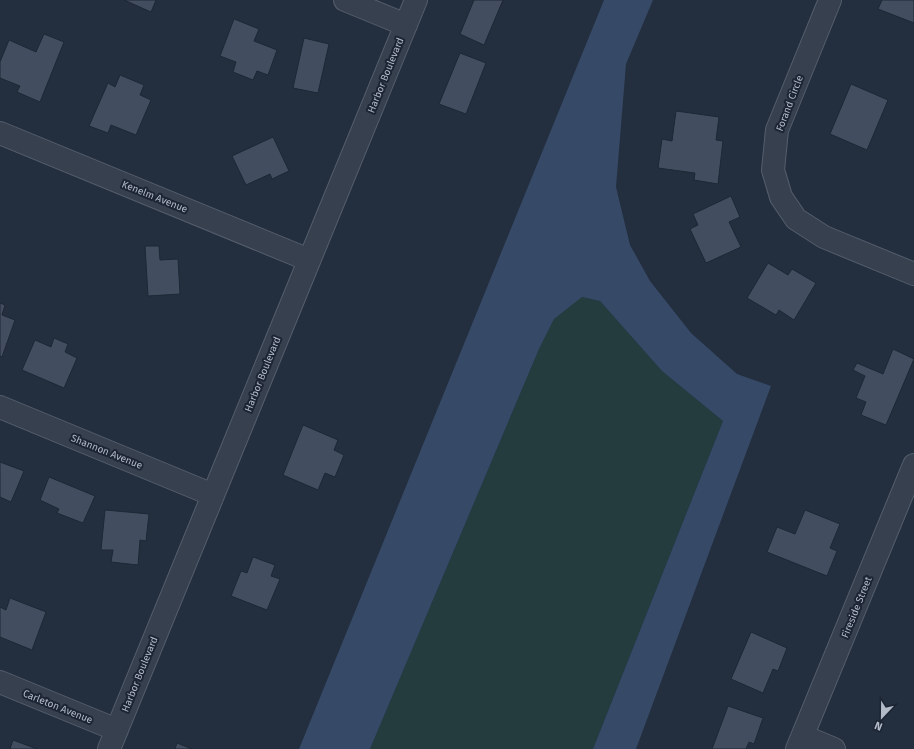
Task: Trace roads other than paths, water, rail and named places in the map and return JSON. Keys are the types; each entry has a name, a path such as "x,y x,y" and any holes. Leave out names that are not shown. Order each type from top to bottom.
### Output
{"street":[{"path":"345,0 406,25"},
{"name":"Harbor Boulevard","path":"113,739 416,0"},
{"name":"Forand Circle","path":"830,0 777,130 772,170 781,197 796,219 824,237 914,274"},
{"name":"Kenelm Avenue","path":"0,133 309,260"},
{"name":"Shannon Avenue","path":"0,407 213,494"},
{"name":"Fireside Street","path":"800,743 914,465"},
{"name":"Carleton Avenue","path":"0,682 113,739"},
{"path":"800,743 834,749"}],"water":[{"path":"604,0 653,0 626,64 616,187 630,245 650,281 691,333 737,374 771,386 636,749 593,749 723,421 662,371 600,301 582,297 554,319 539,349 370,749 299,749"}]}
